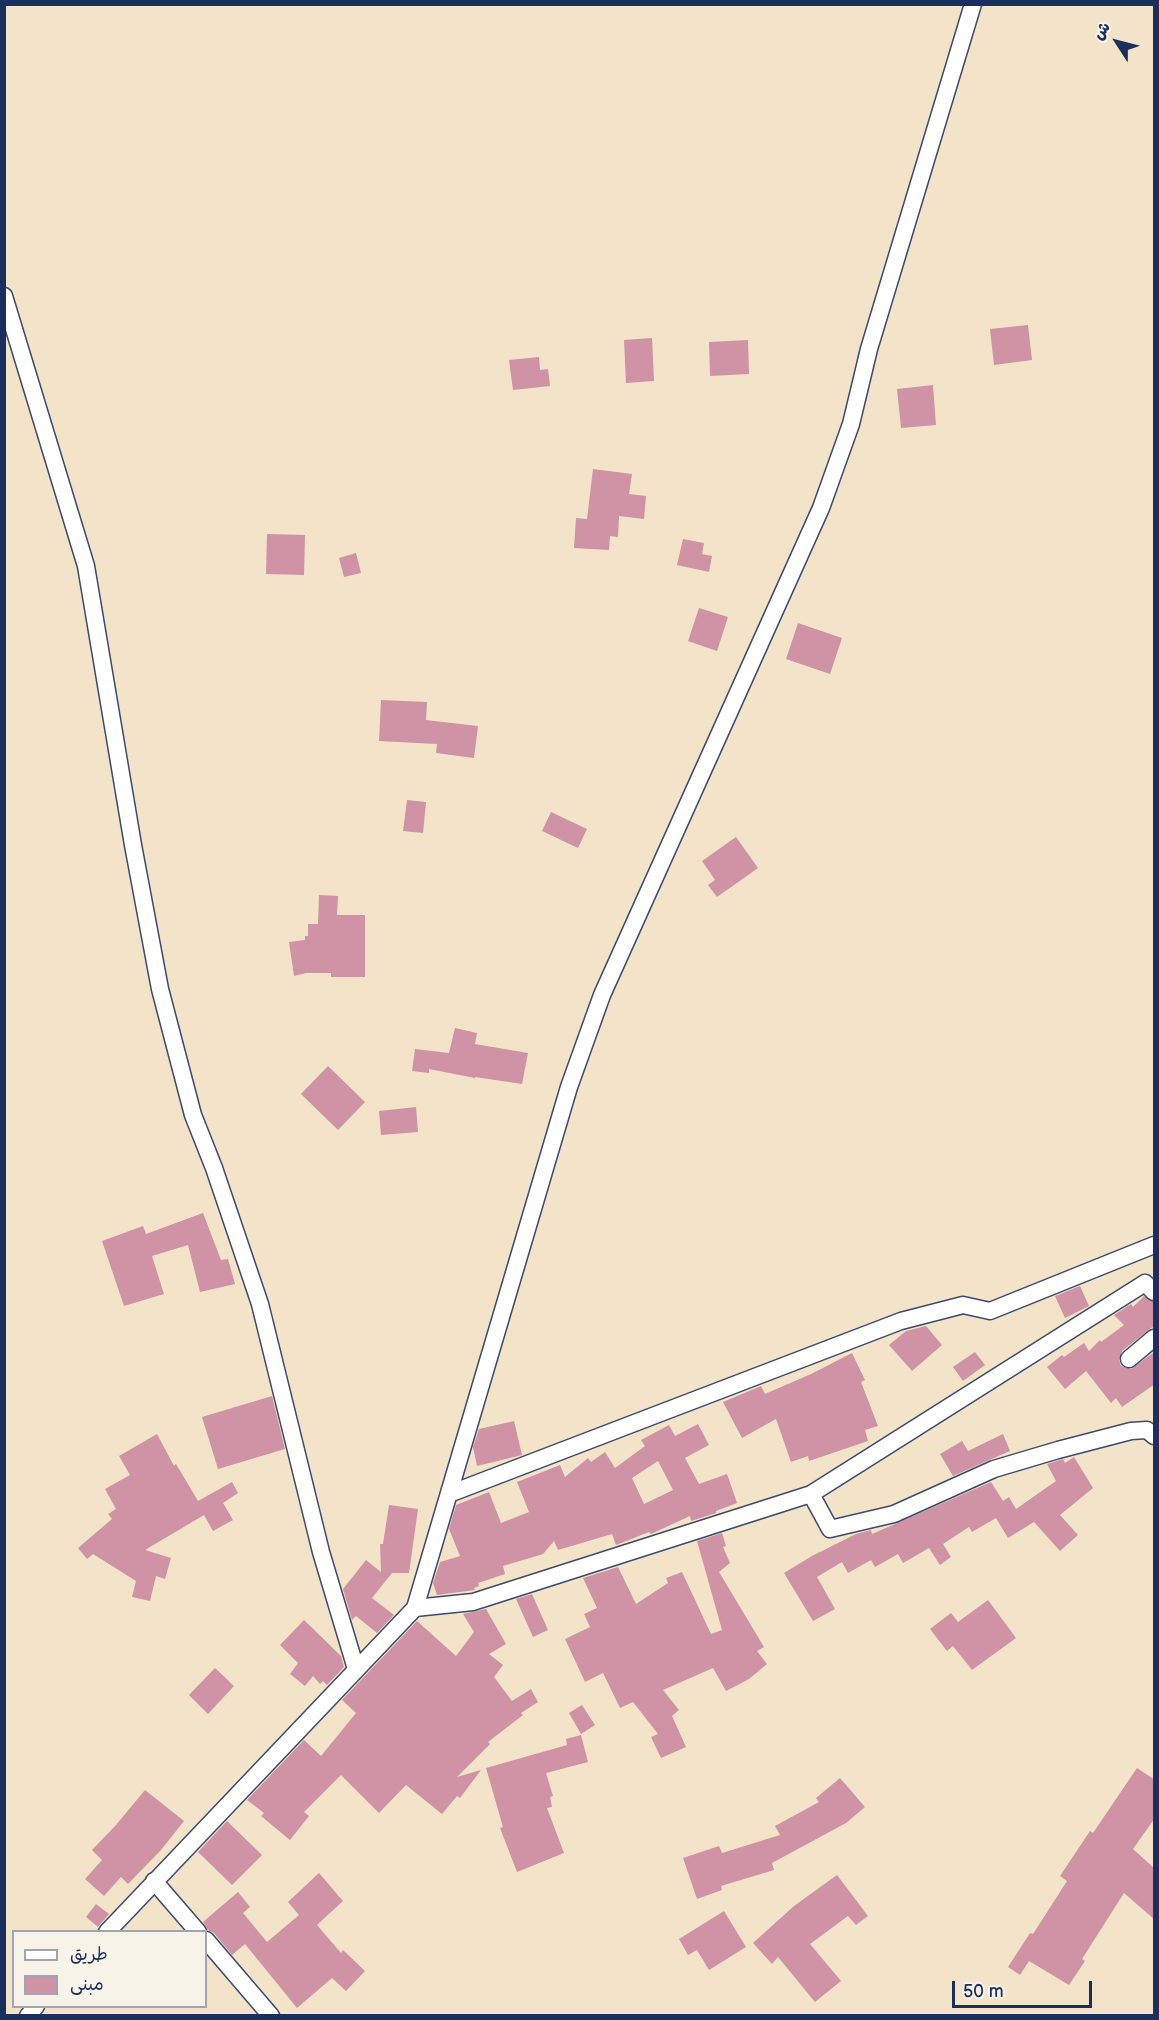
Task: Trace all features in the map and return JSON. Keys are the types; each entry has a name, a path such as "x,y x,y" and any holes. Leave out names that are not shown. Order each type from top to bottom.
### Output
{"street":[{"path":"108,1930 415,1608 570,1087 602,995 821,508 851,424 869,349 973,5"},
{"path":"4,296 86,566 160,989 193,1115 214,1168 260,1304 321,1552 356,1669"},
{"path":"448,1494 901,1321 963,1305 990,1311 1155,1245"},
{"path":"415,1608 473,1602 811,1494 1145,1283 1155,1292"},
{"path":"1129,1359 1155,1338"},
{"path":"811,1494 830,1529 894,1514 994,1469 1058,1450 1131,1431 1147,1430 1155,1436"},
{"path":"154,1881 196,1930"},
{"path":"207,1941 271,2016"}],"building":[{"path":"1028,325 1032,360 994,365 990,329"},
{"path":"652,338 654,381 626,383 624,340"},
{"path":"748,340 749,374 710,376 709,342"},
{"path":"539,357 540,370 548,369 550,386 513,390 509,360"},
{"path":"933,385 936,425 901,428 897,389"},
{"path":"593,469 632,474 629,494 646,496 644,519 619,516 618,537 610,536 609,550 574,548 576,518 587,519"},
{"path":"267,534 305,535 304,575 266,574"},
{"path":"683,539 704,543 702,554 712,556 709,572 677,565"},
{"path":"356,553 361,573 344,577 339,558"},
{"path":"699,608 728,617 717,651 688,641"},
{"path":"798,623 842,638 830,674 786,659"},
{"path":"381,700 427,702 426,720 478,726 474,758 436,753 437,744 379,741"},
{"path":"407,800 426,802 423,833 403,831"},
{"path":"551,812 587,829 578,848 542,831"},
{"path":"736,837 758,868 717,897 708,885 715,880 702,861"},
{"path":"319,895 338,896 337,915 365,915 365,977 331,977 331,973 306,973 294,976 289,942 305,940 305,936 308,936 308,924 318,924"},
{"path":"455,1028 477,1033 475,1044 528,1053 522,1084 429,1069 429,1073 412,1071 415,1049 449,1053"},
{"path":"328,1066 365,1102 338,1130 301,1094"},
{"path":"416,1107 418,1132 381,1135 379,1111"},
{"path":"203,1213 221,1260 228,1259 235,1284 200,1292 188,1245 152,1256 164,1294 124,1306 102,1241 143,1226 146,1234"},
{"path":"1080,1286 1089,1306 1065,1318 1055,1296"},
{"path":"1144,1296 1155,1302 1155,1325 1122,1351 1119,1360 1121,1366 1131,1369 1153,1353 1155,1355 1155,1384 1122,1407 1116,1398 1111,1403 1086,1371 1065,1389 1047,1367 1062,1355 1064,1357 1084,1343 1089,1351 1100,1340 1101,1342 1124,1325 1114,1315 1131,1304 1133,1307"},
{"path":"926,1326 942,1345 912,1371 889,1345 906,1331"},
{"path":"975,1352 985,1365 963,1381 953,1367"},
{"path":"852,1353 865,1380 861,1382 878,1426 865,1430 868,1441 809,1461 808,1456 791,1462 776,1419 742,1438 723,1402 761,1386 765,1394"},
{"path":"272,1396 285,1449 218,1469 202,1417"},
{"path":"514,1421 522,1455 477,1466 473,1447 479,1429"},
{"path":"698,1424 709,1445 685,1458 699,1484 727,1474 737,1503 691,1521 690,1516 651,1534 649,1532 616,1545 612,1534 558,1550 554,1541 543,1554 503,1566 505,1574 478,1583 479,1586 474,1588 475,1590 437,1595 433,1583 440,1562 460,1556 449,1529 456,1505 489,1492 501,1523 529,1512 517,1482 560,1465 565,1477 588,1458 591,1462 605,1452 615,1468 645,1446 641,1440 669,1425 675,1436","holes":["658,1461 673,1490 644,1504 632,1478"]},
{"path":"157,1434 174,1466 176,1464 198,1501 232,1482 238,1493 223,1503 233,1520 213,1531 204,1515 145,1550 171,1558 165,1579 156,1576 150,1601 132,1597 136,1581 93,1554 87,1559 78,1548 112,1519 108,1514 116,1509 105,1489 130,1475 119,1456"},
{"path":"1003,1434 1010,1451 953,1476 940,1454 962,1441 968,1451"},
{"path":"1074,1457 1093,1488 1060,1515 1078,1535 1060,1551 1034,1522 1008,1538 996,1518 972,1532 969,1527 943,1544 951,1557 940,1565 929,1548 903,1563 898,1554 875,1567 871,1560 848,1573 842,1562 817,1577 835,1609 813,1621 784,1573 856,1534 871,1530 872,1534 991,1482 1003,1501 1009,1497 1016,1509 1056,1481 1047,1464 1063,1459 1065,1463"},
{"path":"389,1505 418,1509 409,1573 392,1573 372,1598 394,1615 377,1633 356,1616 352,1620 343,1589 366,1560 381,1572 380,1544 383,1544"},
{"path":"722,1533 726,1546 723,1547 730,1563 719,1572 764,1647 757,1651 767,1664 749,1679 726,1691 713,1668 663,1690 679,1710 672,1716 686,1747 661,1758 651,1737 658,1734 633,1702 620,1708 603,1673 585,1682 565,1639 590,1627 584,1614 597,1608 583,1578 618,1567 636,1604 668,1583 666,1578 682,1572 711,1634 722,1630 697,1541"},
{"path":"532,1594 548,1630 533,1637 516,1599"},
{"path":"988,1600 1016,1638 972,1670 953,1646 947,1651 930,1629 951,1613 958,1622"},
{"path":"486,1609 506,1644 489,1654 503,1665 494,1677 512,1701 531,1689 538,1702 521,1713 523,1715 488,1742 490,1744 457,1777 481,1770 460,1798 457,1796 442,1814 406,1785 379,1813 341,1775 304,1812 309,1816 290,1840 261,1816 264,1813 247,1800 304,1740 321,1756 356,1713 342,1700 417,1621 456,1656 474,1632 463,1614"},
{"path":"304,1620 341,1656 344,1667 327,1685 323,1681 320,1684 313,1676 305,1686 290,1674 298,1663 280,1645"},
{"path":"215,1668 234,1686 208,1714 189,1695"},
{"path":"582,1705 595,1725 581,1734 569,1713"},
{"path":"581,1735 588,1762 546,1773 553,1796 550,1797 552,1807 547,1808 564,1853 517,1872 500,1828 503,1827 486,1768 567,1745 566,1739"},
{"path":"1137,1768 1155,1780 1155,1818 1133,1849 1155,1869 1155,1920 1124,1893 1082,1959 1085,1961 1069,1985 1029,1961 1020,1975 1008,1967 1030,1933 1033,1934 1067,1881 1060,1876 1090,1831 1093,1833"},
{"path":"840,1778 865,1807 846,1823 772,1863 774,1870 721,1886 722,1890 697,1899 683,1858 719,1846 722,1853 780,1835 775,1826 819,1802 816,1798"},
{"path":"145,1790 184,1821 161,1850 128,1884 121,1877 104,1896 85,1879 102,1860 92,1850"},
{"path":"227,1821 262,1855 232,1885 198,1852"},
{"path":"319,1873 343,1901 317,1925 341,1953 343,1950 365,1971 346,1991 332,1978 297,2008 245,1944 232,1955 203,1922 238,1892 250,1907 243,1913 267,1942 299,1915 288,1902"},
{"path":"837,1875 868,1916 856,1925 848,1916 810,1944 841,1981 815,2002 778,1957 772,1964 753,1943 794,1906"},
{"path":"96,1904 109,1914 98,1927 86,1917"},
{"path":"724,1911 746,1947 709,1970 697,1950 688,1955 679,1939"}]}
